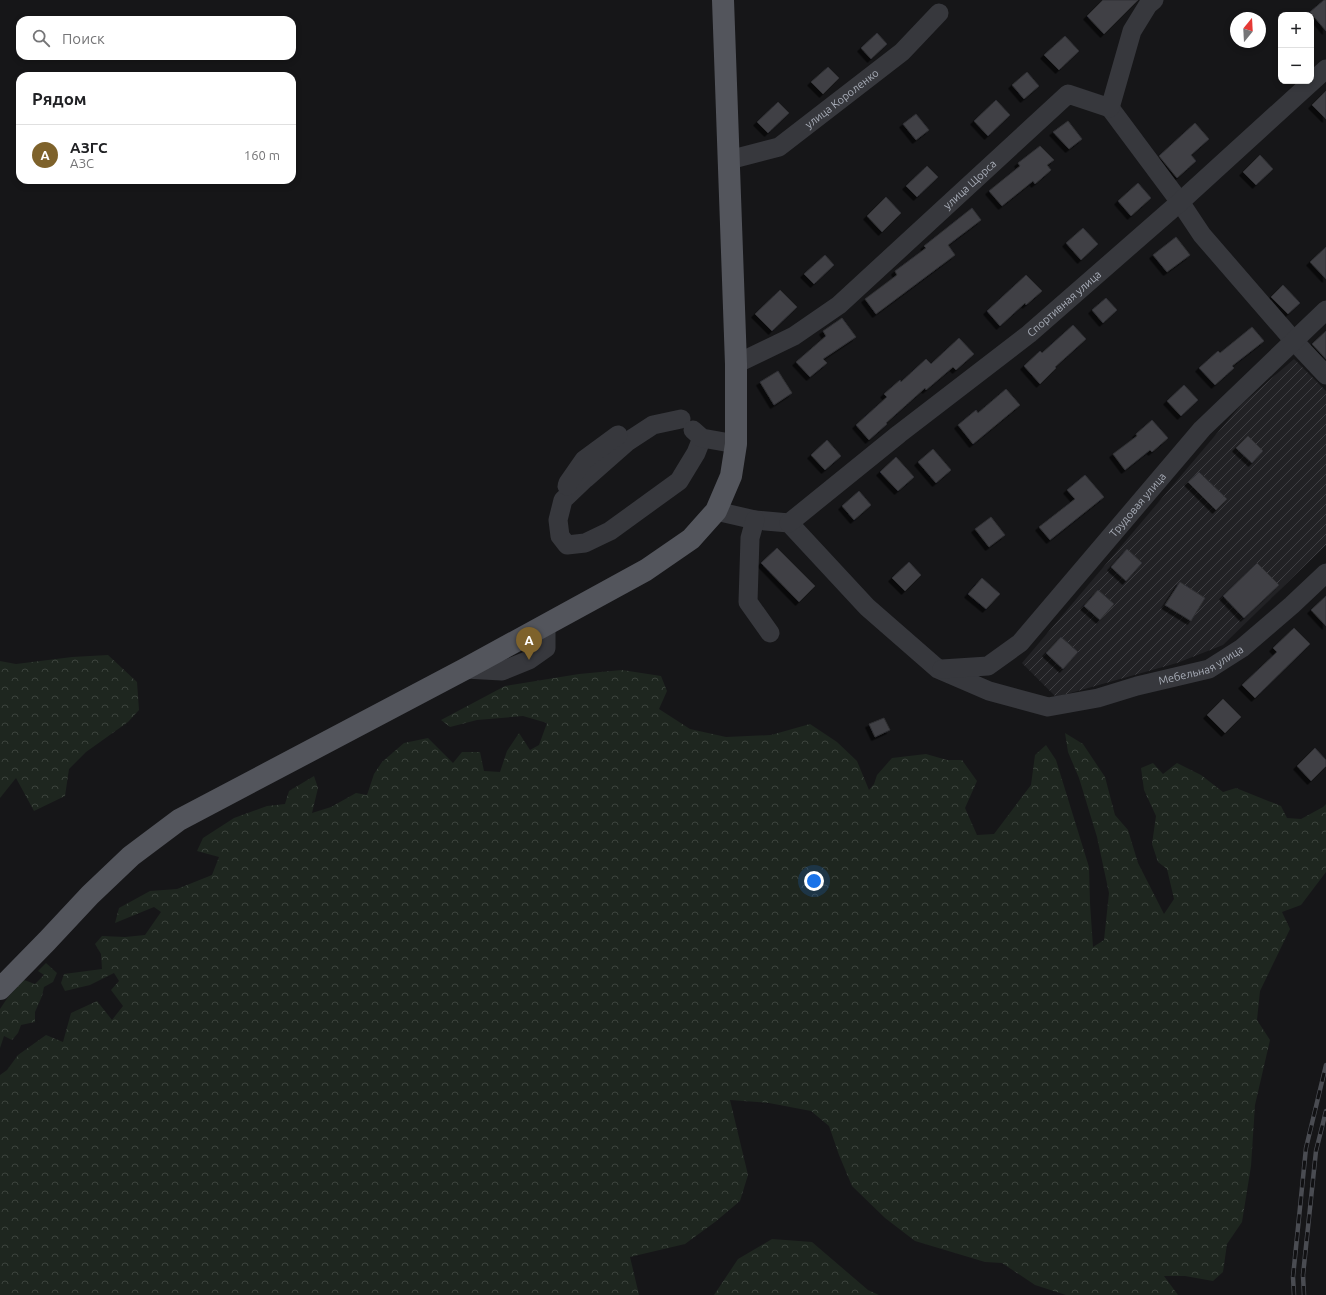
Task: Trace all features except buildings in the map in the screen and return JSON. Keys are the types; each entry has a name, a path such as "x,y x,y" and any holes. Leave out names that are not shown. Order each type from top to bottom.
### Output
{"main road":[{"path":"0,989 90,895 131,856 179,820 465,669 646,570 692,539 716,511 731,476 736,444 736,364 723,0"}],"street":[{"path":"1154,0 1148,5 1132,31 1110,108 1180,202 1202,235 1294,341 1326,375"},
{"name":"улица Короленко","path":"729,160 779,147 902,52 939,13"},
{"name":"Спортивная улица","path":"789,523 899,434 1029,334 1180,202 1326,69"},
{"name":"улица Щорса","path":"736,364 794,336 839,305 1068,94 1110,108"},
{"name":"Трудовая улица","path":"938,669 988,666 1020,643 1202,429 1326,310"},
{"path":"702,438 696,453 679,480 610,531 585,543 568,545 560,536 558,520 563,500 627,442 653,425 680,419 702,438 736,444"},
{"path":"716,511 755,520 789,523 867,607 938,669"},
{"path":"755,520 750,538 748,602 770,633"},
{"name":"Мебельная улица","path":"938,669 989,691 1048,707 1098,698 1138,686 1209,669 1242,648 1292,605 1326,573"}],"shaded area":[{"path":"1294,359 1326,391 1326,545 1223,645 1177,663 1056,697 1022,663 1241,405"}],"green space":[{"path":"108,655 137,682 139,710 128,722 86,752 69,769 65,796 34,811 16,778 0,798 0,661 16,664 72,657"},
{"path":"622,670 661,676 667,691 659,709 690,729 726,737 771,735 810,724 837,742 857,761 869,790 874,784 877,775 892,758 926,754 947,760 962,760 977,781 965,808 977,835 994,834 1031,785 1035,755 1046,745 1056,760 1089,867 1093,947 1104,940 1109,893 1097,837 1079,778 1068,752 1065,733 1083,744 1105,777 1115,815 1128,830 1138,863 1164,914 1174,899 1167,869 1158,862 1152,844 1156,816 1144,790 1141,768 1153,763 1163,774 1177,763 1201,775 1223,792 1236,788 1281,806 1287,818 1301,819 1326,804 1326,872 1301,905 1282,912 1290,929 1260,991 1257,1020 1270,1040 1255,1105 1251,1166 1242,1222 1227,1244 1223,1272 1213,1281 1185,1276 1164,1276 1178,1295 1066,1295 1035,1285 1002,1263 985,1262 915,1241 885,1218 852,1186 829,1126 811,1111 769,1103 730,1100 748,1175 740,1201 685,1244 630,1257 639,1295 0,1295 0,1075 7,1070 18,1055 46,1035 63,1042 71,1013 97,1001 112,1020 123,1006 111,990 119,981 114,973 90,985 65,991 61,983 64,974 102,969 101,954 95,944 102,936 125,937 145,935 161,912 154,907 115,923 119,908 150,891 177,889 212,875 219,857 197,851 203,838 234,818 267,806 285,804 289,791 314,776 318,788 312,813 331,807 356,793 367,795 374,774 382,762 404,743 428,738 453,763 462,752 480,752 484,771 500,772 507,751 519,733 530,750 539,745 547,723 523,716 477,720 450,727 441,720 505,686 579,674"},
{"path":"46,963 57,973 53,982 44,987 35,1012 35,1022 21,1025 18,1033 12,1040 4,1036 0,1048 0,1009 8,997 24,980 35,984 44,975 38,971"},
{"path":"772,1239 812,1242 868,1290 879,1295 714,1295 738,1259"}],"railway":[{"path":"1294,1295 1293,1277 1306,1148 1326,1065"},
{"path":"1304,1295 1303,1275 1316,1151 1326,1111"}],"place":[{"name":"АЗГС","path":"529,660"}]}
